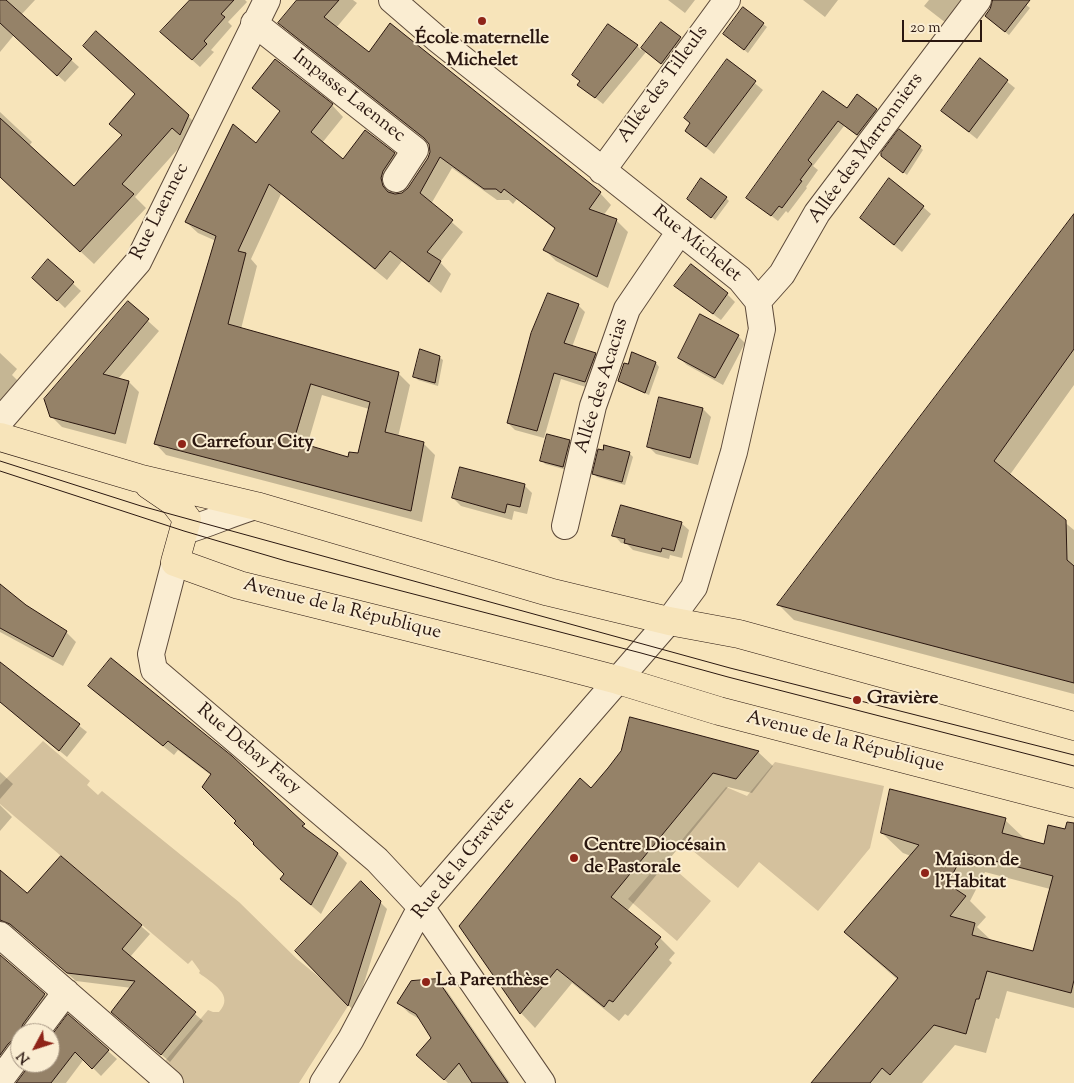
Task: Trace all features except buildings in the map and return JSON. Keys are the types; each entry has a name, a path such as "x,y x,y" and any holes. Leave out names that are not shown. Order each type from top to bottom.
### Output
{"main road":[{"path":"0,437 138,478 256,506 549,592 669,621 739,634 1074,726"},
{"path":"138,478 174,502 187,519 175,562"},
{"name":"Avenue de la République","path":"175,562 239,585 618,680 719,710 1074,802"}],"street":[{"name":"Rue Laennec","path":"0,421 138,262 254,23 267,0"},
{"name":"Rue Michelet","path":"392,0 444,44 740,279 758,301"},
{"name":"Allée des Tilleuls","path":"602,170 727,0"},
{"name":"Allée des Marronniers","path":"758,301 782,274 817,213 978,0"},
{"name":"Impasse Laennec","path":"254,23 415,150 396,179"},
{"name":"Allée des Acacias","path":"565,526 593,406 626,309 680,231"},
{"path":"618,680 669,621 694,586 729,470 762,329 758,301"},
{"path":"184,531 256,506"},
{"name":"Rue Debay Facy","path":"175,562 151,654 154,670 377,860 421,907 542,1083"},
{"name":"Rue de la Gravière","path":"323,1083 351,1039 421,907 618,680"},
{"path":"0,935 170,1083"},
{"path":"43,1023 66,992"},
{"path":"0,1080 10,1067"}],"shaded area":[{"path":"43,741 90,781 87,785 98,795 102,791 239,902 297,959 324,981 348,1006 299,1083 184,1083 165,1067 165,1061 208,1010 219,1012 223,1006 223,995 215,985 199,973 200,971 192,960 188,964 0,804 0,785"},
{"path":"775,762 884,786 870,848 818,911 759,862 738,888 681,841 726,787 747,796"},
{"path":"663,859 711,901 677,941 628,899"}],"tram line":[{"path":"0,461 141,506 730,668 1074,755"},
{"path":"0,471 184,531 286,561 1074,766"}],"place":[{"name":"École maternelle Michelet","path":"482,21"},
{"name":"Carrefour City","path":"182,444"},
{"name":"Gravière","path":"857,700"},
{"name":"Centre Diocésain de Pastorale","path":"574,858"},
{"name":"Maison de l'Habitat","path":"925,873"},
{"name":"La Parenthèse","path":"426,982"}]}
